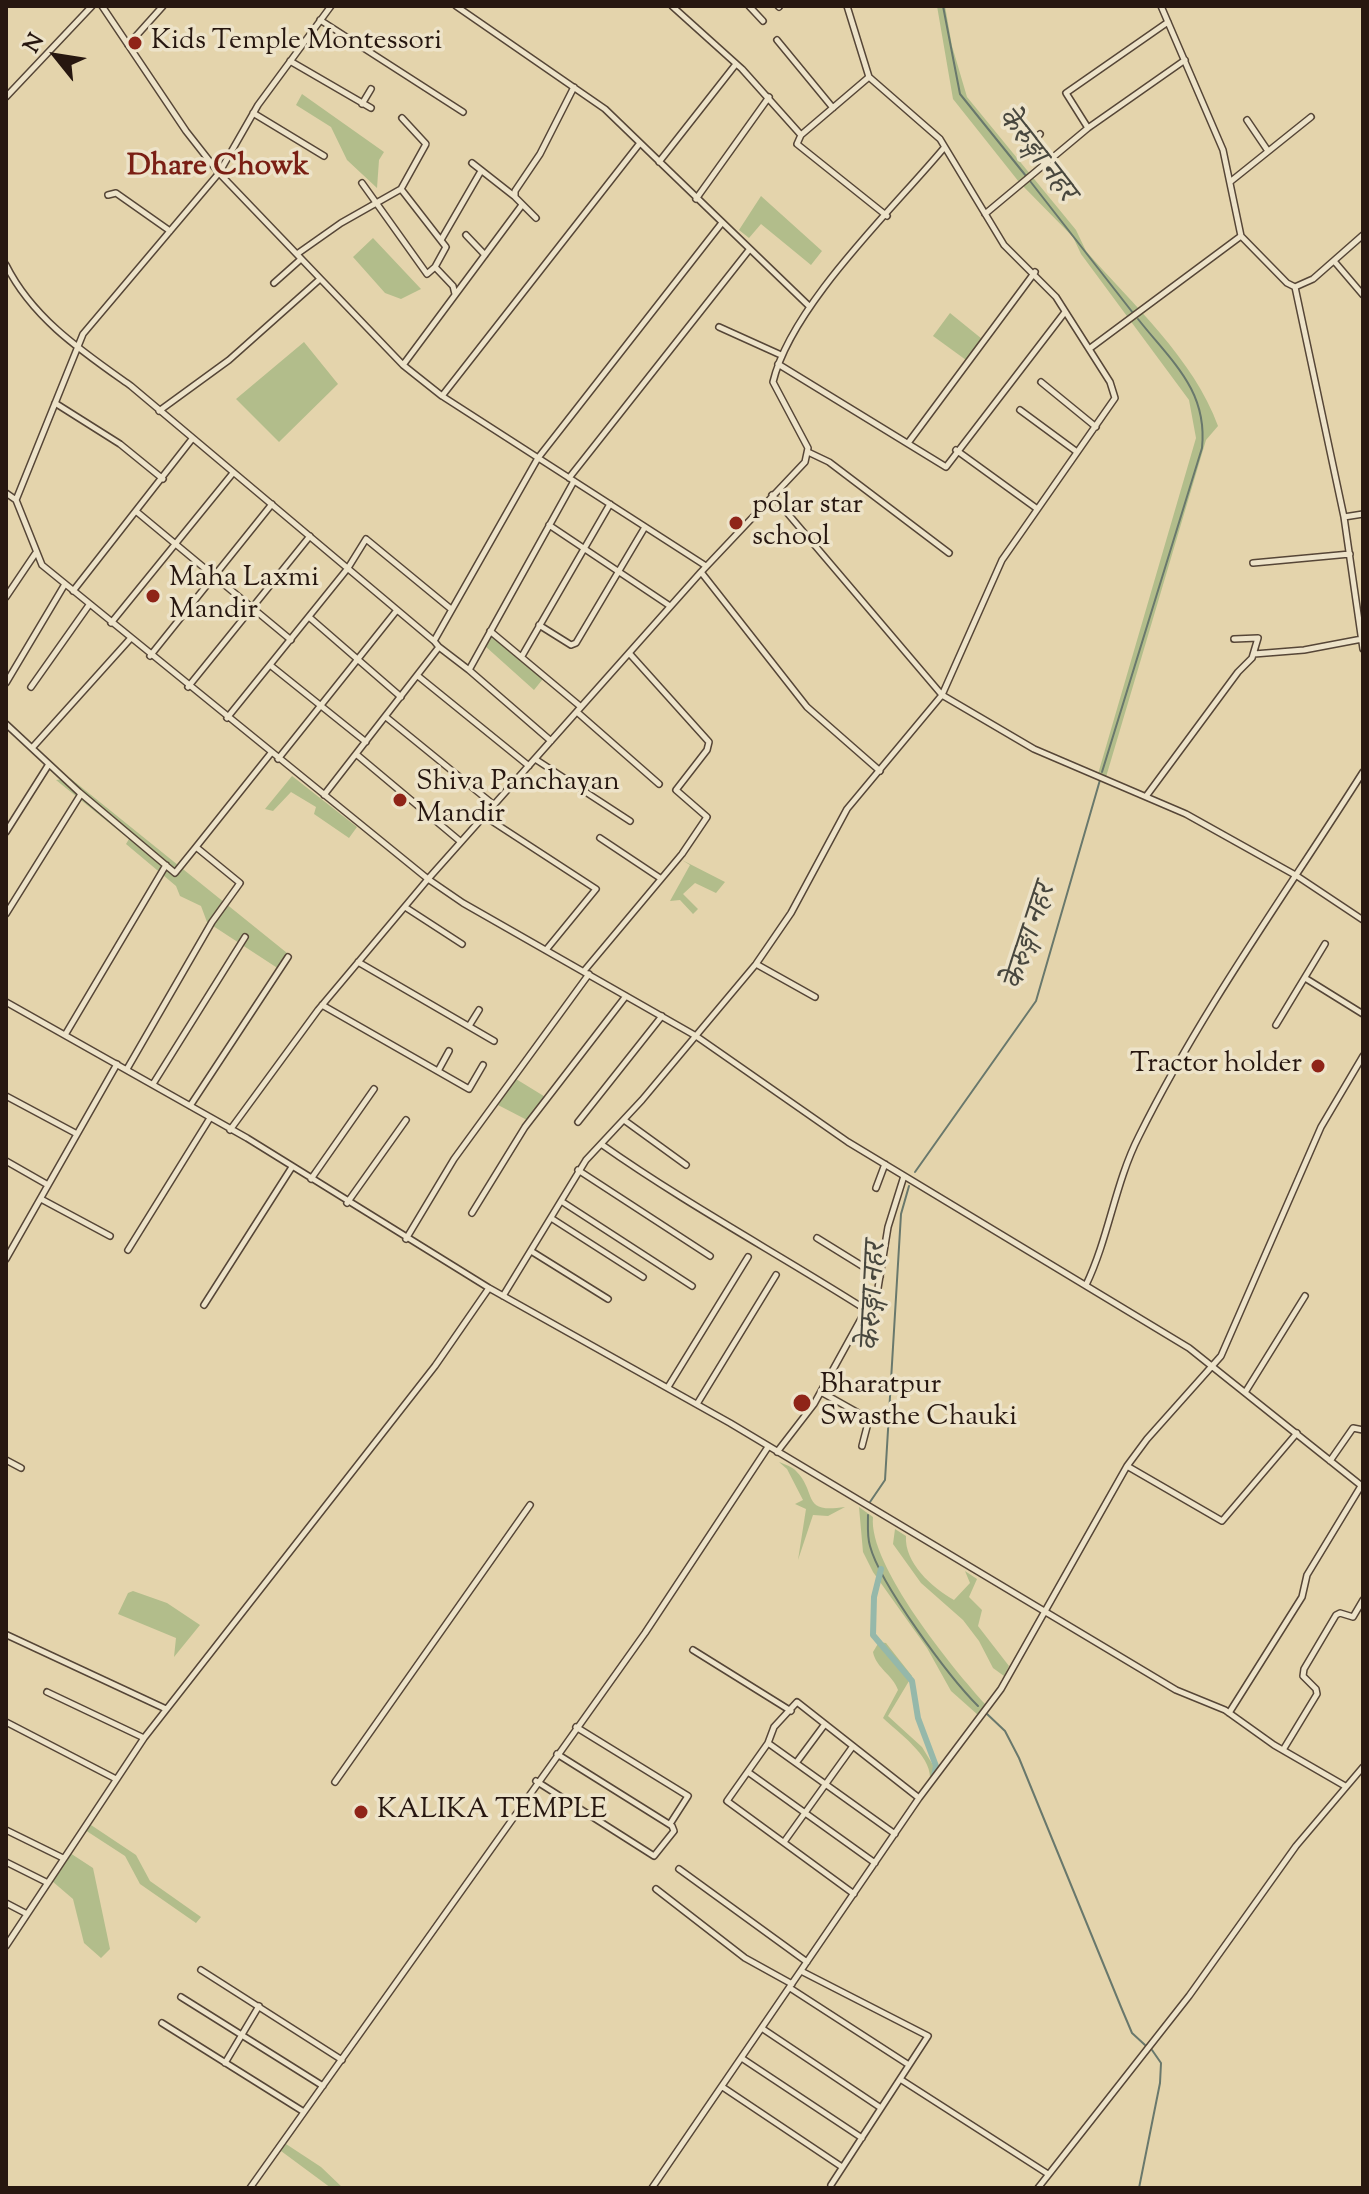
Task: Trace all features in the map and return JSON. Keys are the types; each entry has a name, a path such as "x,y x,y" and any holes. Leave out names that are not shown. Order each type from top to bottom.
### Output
{"street":[{"path":"6,97 92,6"},
{"path":"102,6 186,131 219,173 403,365 442,396 645,527 703,569 807,707 880,771"},
{"path":"128,45 163,6"},
{"path":"16,500 83,334 219,173 253,113 331,6"},
{"path":"456,6 574,87 640,143 809,306"},
{"path":"672,6 736,64 801,135"},
{"path":"749,6 763,21"},
{"path":"503,1296 578,1170 756,964 791,913 847,809 942,695 1002,560 1036,508 1111,408 1115,393 1065,312 1035,272 1004,245 935,133 869,77 847,6"},
{"path":"1161,6 1223,150 1241,236 1287,283 1295,287"},
{"path":"320,20 463,112"},
{"path":"1088,128 1066,93 1168,22"},
{"path":"777,40 833,108"},
{"path":"985,214 1088,128 1185,60"},
{"path":"290,61 371,108"},
{"path":"659,162 736,64"},
{"path":"869,77 801,135 798,147 887,216"},
{"path":"515,197 515,191 540,154 574,87"},
{"path":"362,104 371,89"},
{"path":"696,199 769,97"},
{"path":"253,113 324,156"},
{"path":"1230,182 1311,117"},
{"path":"274,283 299,256 374,203 401,189 426,144 402,118"},
{"path":"1247,120 1268,151"},
{"path":"1040,134 1031,144 1046,166"},
{"path":"442,396 640,143"},
{"path":"943,149 809,306 781,355 774,388 808,452 829,462 949,553"},
{"path":"472,163 536,218"},
{"path":"441,240 481,171"},
{"path":"362,183 427,274 447,252 401,189"},
{"path":"108,195 116,193 170,231"},
{"path":"403,365 522,205"},
{"path":"434,641 538,458 721,224"},
{"path":"466,235 485,255"},
{"path":"1295,287 1313,279 1363,235"},
{"path":"1089,349 1241,236"},
{"path":"469,670 571,479 749,250"},
{"path":"1334,261 1363,295"},
{"path":"6,265 36,311 78,348 272,504 551,741"},
{"path":"435,267 453,286 455,294"},
{"path":"908,443 1035,272"},
{"path":"159,411 229,360 320,279"},
{"path":"1295,287 1344,517 1363,649"},
{"path":"778,364 946,467 956,450 1065,312"},
{"path":"719,327 781,355"},
{"path":"1041,382 1097,427"},
{"path":"55,403 120,444 163,479"},
{"path":"1020,410 1077,452"},
{"path":"73,591 192,439"},
{"path":"956,450 1036,508"},
{"path":"230,1130 322,1005 428,879 703,569 805,462 808,452"},
{"path":"111,623 233,473"},
{"path":"6,493 16,500 35,554 65,584 428,879 696,1036 885,1164 1214,1365 1362,1486 1307,1575 1302,1597 1229,1713"},
{"path":"772,495 942,695 1034,749 1147,795 1297,876 1363,920"},
{"path":"150,656 272,504"},
{"path":"522,656 610,504"},
{"path":"137,512 291,640"},
{"path":"1344,517 1363,514"},
{"path":"549,525 670,606"},
{"path":"539,625 571,645 576,643 645,527"},
{"path":"188,687 310,536"},
{"path":"227,718 348,568 366,539 451,609"},
{"path":"6,597 35,554"},
{"path":"1253,563 1350,554"},
{"path":"6,683 65,584"},
{"path":"31,687 89,605"},
{"path":"278,759 397,610"},
{"path":"309,617 401,697"},
{"path":"490,631 522,656 659,784"},
{"path":"1147,795 1254,654 1258,638 1234,639"},
{"path":"32,748 130,639"},
{"path":"1254,654 1304,650 1362,639"},
{"path":"324,795 439,647"},
{"path":"406,1239 454,1159 586,972 706,822 705,813 676,790 707,750 709,742 629,653"},
{"path":"270,665 366,742"},
{"path":"418,676 529,766"},
{"path":"386,717 494,805"},
{"path":"6,724 81,794 175,873 271,753"},
{"path":"356,754 461,842"},
{"path":"535,759 630,821"},
{"path":"6,832 49,764"},
{"path":"1086,1285 1099,1261 1125,1165 1139,1134 1210,1010 1363,772"},
{"path":"6,914 81,794"},
{"path":"484,816 596,889 546,950"},
{"path":"600,838 660,878"},
{"path":"127,1069 212,922 240,883 196,847"},
{"path":"65,1035 166,865"},
{"path":"405,907 462,944"},
{"path":"153,1084 245,937"},
{"path":"1276,1025 1325,944"},
{"path":"190,1106 288,957"},
{"path":"358,962 494,1041"},
{"path":"756,964 815,997"},
{"path":"1305,978 1363,1014"},
{"path":"472,1213 525,1127 626,996"},
{"path":"6,1002 153,1084 406,1239 668,1387 1176,1690 1229,1713 1283,1750 1345,1786"},
{"path":"322,1005 469,1089 483,1065"},
{"path":"469,1026 479,1010"},
{"path":"578,1122 662,1016"},
{"path":"438,1071 449,1051"},
{"path":"652,2188 724,2088 919,1798 1001,1689 1075,1553 1127,1466 1147,1439 1214,1365 1321,1127 1363,1056"},
{"path":"6,1259 117,1064"},
{"path":"311,1179 374,1089"},
{"path":"6,1096 77,1134"},
{"path":"128,1250 210,1118"},
{"path":"347,1203 406,1120"},
{"path":"624,1120 686,1165"},
{"path":"601,1144 694,1207 759,1241 865,1309"},
{"path":"6,1161 48,1185"},
{"path":"876,1188 885,1164"},
{"path":"204,1305 292,1167"},
{"path":"578,1170 710,1256"},
{"path":"777,1452 821,1392 880,1277 888,1227 904,1176"},
{"path":"41,1199 110,1236"},
{"path":"561,1201 692,1286"},
{"path":"551,1218 643,1277"},
{"path":"817,1238 880,1277"},
{"path":"531,1251 608,1299"},
{"path":"668,1387 748,1257"},
{"path":"697,1404 776,1275"},
{"path":"6,1946 144,1738 435,1366 489,1288"},
{"path":"1246,1391 1305,1296"},
{"path":"821,1392 869,1419 862,1446"},
{"path":"1330,1461 1353,1428 1363,1430"},
{"path":"1127,1466 1222,1521 1297,1433"},
{"path":"250,2188 536,1781 645,1633 768,1447"},
{"path":"6,1460 21,1468"},
{"path":"335,1782 530,1505"},
{"path":"1283,1750 1317,1694 1303,1676 1304,1669 1336,1615 1340,1613 1353,1617 1363,1600"},
{"path":"7,1635 166,1709"},
{"path":"693,1650 791,1711"},
{"path":"47,1692 144,1738"},
{"path":"854,1894 727,1801 768,1743 774,1727 797,1702 919,1798"},
{"path":"6,1722 116,1779"},
{"path":"796,1763 825,1724"},
{"path":"576,1727 688,1796 670,1824"},
{"path":"768,1743 895,1834"},
{"path":"784,1842 853,1746"},
{"path":"536,1781 654,1856 674,1831 670,1824 556,1753"},
{"path":"1038,2188 1189,1996 1296,1846 1345,1786 1362,1771"},
{"path":"748,1772 875,1863"},
{"path":"6,1830 63,1858"},
{"path":"6,1862 46,1882"},
{"path":"679,1869 807,1962"},
{"path":"656,1889 745,1958 909,2065"},
{"path":"6,1903 27,1914"},
{"path":"201,1970 342,2060"},
{"path":"801,1971 928,2036 831,2185"},
{"path":"181,1997 323,2086"},
{"path":"225,2063 259,2006"},
{"path":"162,2023 304,2112"},
{"path":"763,2029 881,2108"},
{"path":"743,2059 862,2138"},
{"path":"900,2079 1048,2174"},
{"path":"724,2088 842,2167"}],"green space":[{"path":"937,6 945,6 952,46 967,97 1076,230 1086,251 1178,355 1207,401 1218,426 1206,440 1106,777 1098,774 1196,438 1189,400 1081,254 1073,237 1019,182 953,99"},
{"path":"302,94 384,152 379,160 377,188 347,160 331,127 296,105"},
{"path":"761,196 822,251 811,265 761,224 749,238 739,230"},
{"path":"373,238 421,289 401,299 385,293 353,257"},
{"path":"950,313 982,339 966,360 933,336"},
{"path":"304,342 338,384 279,442 236,399"},
{"path":"492,635 546,675 534,690 485,646"},
{"path":"292,776 357,827 349,838 314,814 316,807 291,792 273,811 265,809"},
{"path":"70,778 292,957 282,971 207,922 201,906 180,896 176,886 126,844 129,839 56,780"},
{"path":"682,860 725,882 716,893 695,883 683,894 698,909 693,914 680,900 670,901 690,865"},
{"path":"516,1079 547,1098 527,1120 498,1105"},
{"path":"779,1462 796,1471 816,1504 821,1507 845,1507 828,1516 813,1515 798,1560 806,1509 795,1504 803,1500 787,1469"},
{"path":"859,1507 873,1517 875,1537 884,1562 915,1616 986,1705 978,1715 951,1691 927,1648 873,1572 863,1552"},
{"path":"895,1529 906,1536 910,1555 921,1573 954,1600 970,1583 965,1571 977,1579 969,1597 982,1610 978,1626 1009,1666 1004,1676 993,1668 979,1641 963,1620 921,1583 893,1544"},
{"path":"133,1591 167,1603 200,1625 174,1657 176,1638 118,1614 128,1593"},
{"path":"879,1642 886,1643 912,1676 888,1716 922,1747 936,1770 930,1777 929,1769 919,1753 883,1718 898,1690 875,1658 873,1652"},
{"path":"91,1825 136,1855 150,1881 201,1917 196,1923 140,1884 125,1856 85,1830"},
{"path":"70,1853 93,1868 110,1949 101,1958 84,1943 73,1899 52,1881"},
{"path":"286,2144 321,2167 343,2188 331,2188 281,2151"}],"waterway":[{"name":"केेरुङ्गा नहर","path":"943,6 960,94 1026,176"},
{"name":"केेरुङ्गा नहर","path":"1030,181 1133,313"},
{"name":"केेरुङ्गा नहर","path":"1102,772 1202,448 1199,409 1193,393 1174,363 1138,319"},
{"name":"केेरुङ्गा नहर","path":"915,1172 1036,1001 1100,780"},
{"name":"केरुङ्गा नहर","path":"870,1502 885,1480 901,1214 909,1186"},
{"path":"868,1515 870,1546 887,1583 934,1653 978,1706"},
{"path":"881,1569 874,1597 873,1635 912,1681 918,1718 936,1766 934,1776"},
{"path":"986,1713 1005,1731 1019,1758 1132,2033 1145,2045"},
{"path":"1139,2188 1160,2083 1161,2063 1152,2050"}],"place":[{"name":"Kids Temple Montessori","path":"135,43"},
{"name":"polar star school","path":"736,523"},
{"name":"Maha Laxmi Mandir","path":"153,596"},
{"name":"Shiva Panchayan Mandir","path":"400,800"},
{"name":"Tractor holder","path":"1318,1066"},
{"name":"Bharatpur Swasthe Chauki","path":"802,1403"},
{"name":"KALIKA TEMPLE","path":"361,1812"}],"district":[{"name":"Dhare Chowk","path":"218,169"}]}
